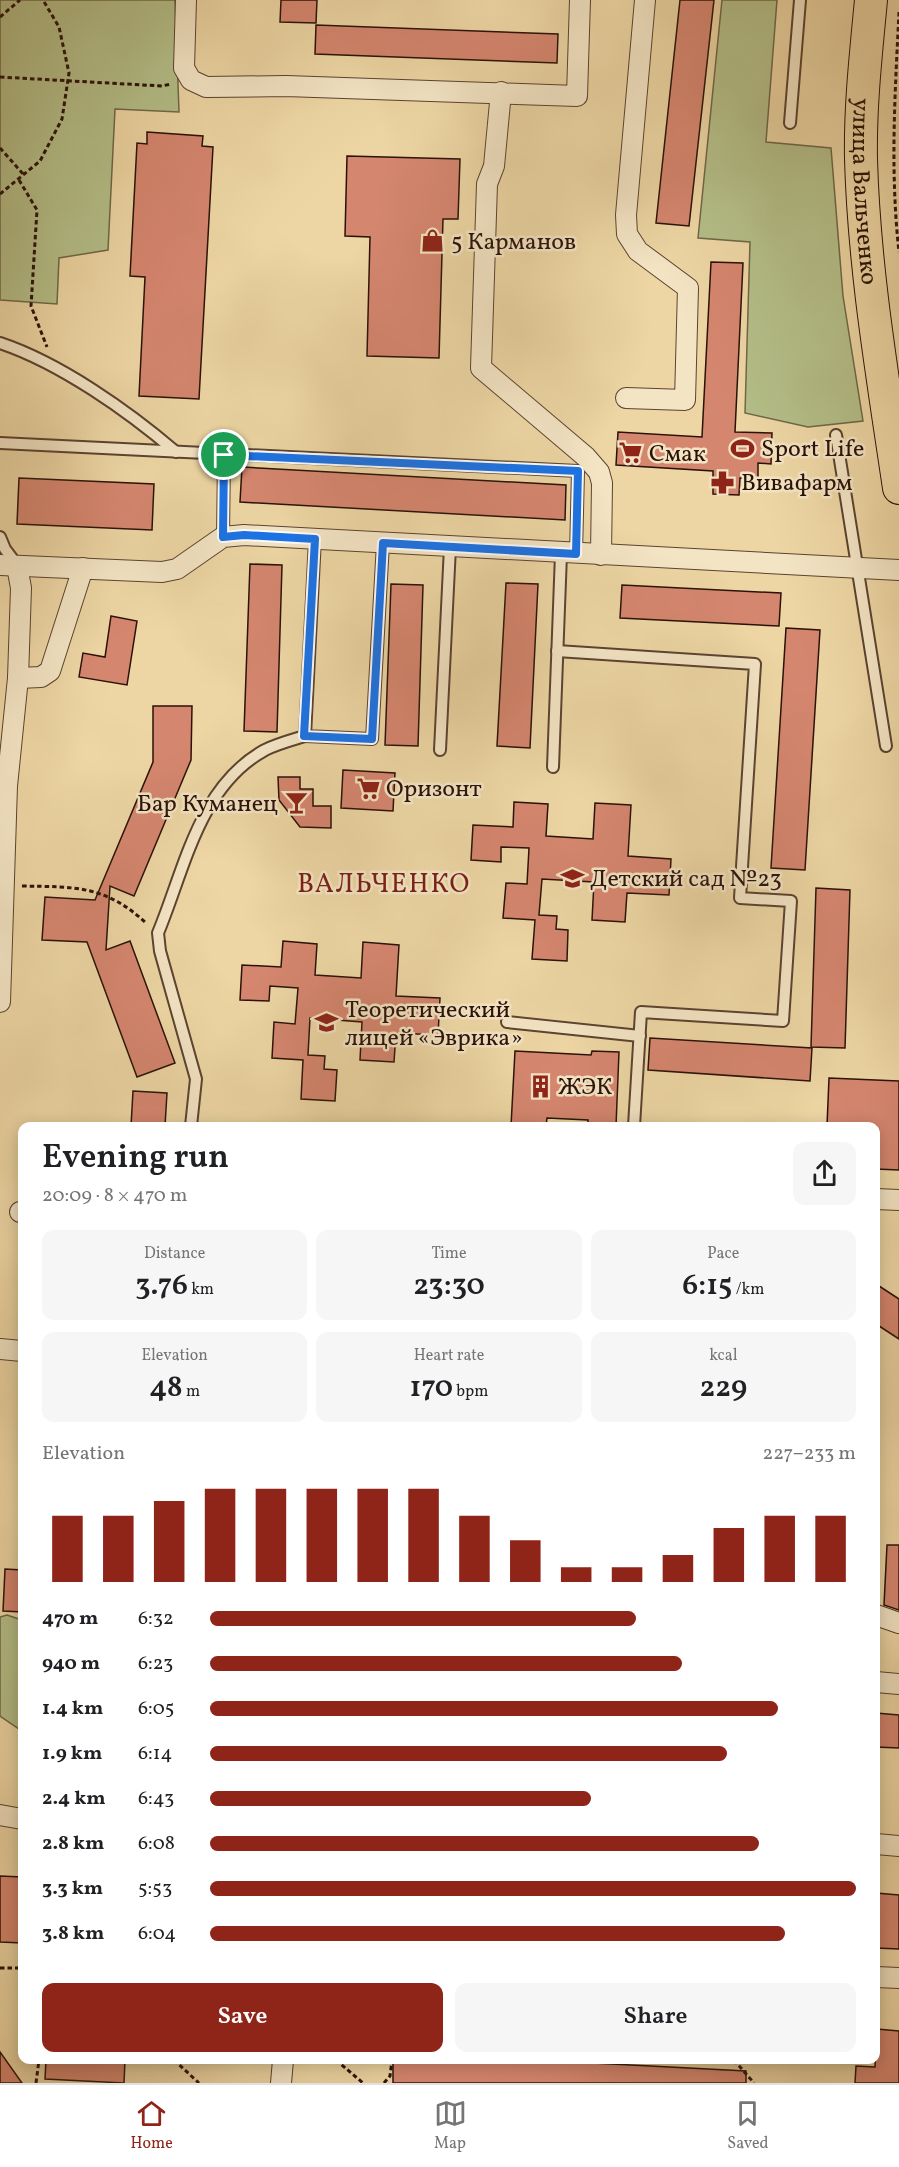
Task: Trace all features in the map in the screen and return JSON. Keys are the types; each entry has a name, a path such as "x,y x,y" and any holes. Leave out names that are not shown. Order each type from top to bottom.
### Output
{"main road":[{"name":"улица Вальченко","path":"871,0 862,117 864,213 879,356 899,488"}],"street":[{"path":"186,0 184,68 191,80 206,87 286,86 577,96 580,0"},
{"path":"626,398 685,400 687,288 638,251 627,234 626,216 645,0"},
{"path":"501,92 494,166 487,184 481,368 586,457 599,472 603,498 601,555"},
{"path":"0,1002 5,885 3,786 18,678 21,588 9,565 162,572 177,569 223,537 244,535 860,570 899,570"},
{"path":"18,678 41,677 50,671 83,568"},
{"path":"880,1199 899,1200"},
{"path":"0,1349 18,1351"},
{"path":"880,1616 899,1623"},
{"path":"880,1682 899,1684"},
{"path":"0,1815 18,1818"},
{"path":"880,1844 899,1845"},
{"path":"880,1977 899,1978"},
{"path":"281,2083 283,2064"}],"lane":[{"path":"790,123 800,0"},
{"path":"0,343 22,350 129,413 176,452"},
{"path":"836,435 860,570 886,746"},
{"path":"0,443 578,471 557,651 553,767"},
{"path":"223,537 224,455"},
{"path":"0,537 9,565"},
{"path":"304,736 315,539"},
{"path":"191,1122 196,1079 160,951 158,933 205,812 218,789 241,766 267,749 304,736 372,739 383,543"},
{"path":"440,750 450,547"},
{"path":"557,651 755,664 740,898 791,901 783,1021 641,1012 634,1122"},
{"path":"507,1022 640,1036"}],"path":[{"path":"0,17 20,0"},
{"path":"0,194 40,161 62,119 69,73 59,27 43,0"},
{"path":"899,12 892,147 899,252"},
{"path":"0,77 162,86 191,80"},
{"path":"0,148 24,175"},
{"path":"19,180 37,210 31,306 47,349 50,367"},
{"path":"5,885 99,891 132,909 158,933"},
{"path":"0,1968 18,1968"},
{"path":"36,2083 38,2064"},
{"path":"178,2064 199,2083"},
{"path":"341,2064 363,2083"},
{"path":"384,2083 390,2076 392,2064"},
{"path":"737,2064 754,2083"}],"green space":[{"path":"0,0 175,0 179,112 115,109 108,250 59,258 57,304 0,300"},
{"path":"722,0 777,0 766,142 831,148 843,296 863,421 808,427 745,413 750,242 698,238"},
{"path":"7,1615 18,1619 18,1728 0,1716 0,1617"}],"building":[{"path":"281,0 317,0 316,23 280,22"},
{"path":"680,0 714,0 689,226 656,223"},
{"path":"316,25 558,34 557,63 315,54"},
{"path":"147,132 203,136 202,146 213,147 199,399 139,396 145,277 130,276 137,143 147,144"},
{"path":"347,156 460,159 458,219 443,219 439,358 367,356 370,237 345,236"},
{"path":"711,262 743,263 735,432 772,433 771,464 758,463 758,479 740,478 739,495 713,494 713,471 616,465 618,432 702,437"},
{"path":"242,467 566,485 565,520 240,502"},
{"path":"19,478 154,484 152,530 17,524"},
{"path":"250,564 282,565 277,732 244,731"},
{"path":"506,583 538,584 530,748 497,746"},
{"path":"391,584 423,585 418,746 385,745"},
{"path":"622,585 781,593 779,626 620,618"},
{"path":"111,616 137,621 127,685 79,677 83,653 105,657"},
{"path":"786,628 820,630 805,870 771,868"},
{"path":"153,706 192,706 191,760 134,896 110,886 106,950 130,941 175,1063 137,1077 87,942 42,940 45,897 95,900 153,762"},
{"name":"Оризонт","path":"343,770 395,773 393,811 341,808"},
{"name":"Бар Куманец","path":"278,777 300,777 300,789 313,789 313,806 331,806 331,828 300,827 279,800"},
{"path":"514,802 548,804 546,836 593,839 595,803 631,805 628,856 671,859 669,895 627,893 625,922 592,920 594,882 542,879 539,915 557,916 556,929 568,930 567,961 532,959 535,920 503,918 506,883 527,884 529,848 501,847 501,862 471,860 473,825 513,827"},
{"path":"816,888 850,890 845,1048 811,1047"},
{"path":"283,941 317,944 315,975 361,978 363,942 399,945 396,996 440,998 438,1035 396,1033 394,1062 360,1060 362,1022 310,1018 308,1055 325,1056 324,1069 337,1070 335,1101 301,1099 303,1060 272,1058 274,1022 295,1024 298,988 270,986 269,1001 240,1000 242,965 281,967"},
{"path":"650,1038 812,1048 810,1081 648,1070"},
{"path":"515,1051 591,1055 592,1051 619,1052 616,1122 547,1118 546,1122 511,1122"},
{"path":"829,1078 899,1081 899,1170 880,1169 880,1122 827,1122"},
{"path":"133,1091 167,1093 165,1122 131,1122"},
{"path":"880,1287 899,1299 899,1339 880,1327"},
{"path":"887,1545 899,1545 899,1610 884,1605"},
{"path":"5,1569 18,1570 18,1612 3,1611"},
{"path":"880,1713 899,1715 899,1748 880,1747"},
{"path":"0,1876 18,1877 18,1943 0,1942"},
{"path":"880,1893 899,1895 899,1949 880,1948"},
{"path":"880,2029 899,2031 899,2083 855,2083 856,2066 875,2067 875,2064 880,2064"},
{"path":"0,2052 22,2083 0,2083"},
{"path":"46,2064 125,2064 124,2083 45,2079"},
{"path":"393,2064 612,2064 746,2071 746,2083 393,2083"}],"place":[{"name":"5 Карманов","path":"433,241"},
{"name":"Sport Life","path":"743,448"},
{"name":"Смак","path":"631,453"},
{"name":"Вивафарм","path":"723,482"},
{"name":"Оризонт","path":"368,788"},
{"name":"Бар Куманец","path":"296,803"},
{"name":"Детский сад №23","path":"572,878"},
{"name":"Теоретический лицей «Эврика»","path":"327,1023"},
{"name":"ЖЭК","path":"540,1086"}],"district":[{"name":"ВАЛЬЧЕНКО","path":"384,883"}],"route":[{"path":"224,455 578,471 576,554 383,543 372,739 304,736 315,539 244,535 223,537 224,455"}]}
